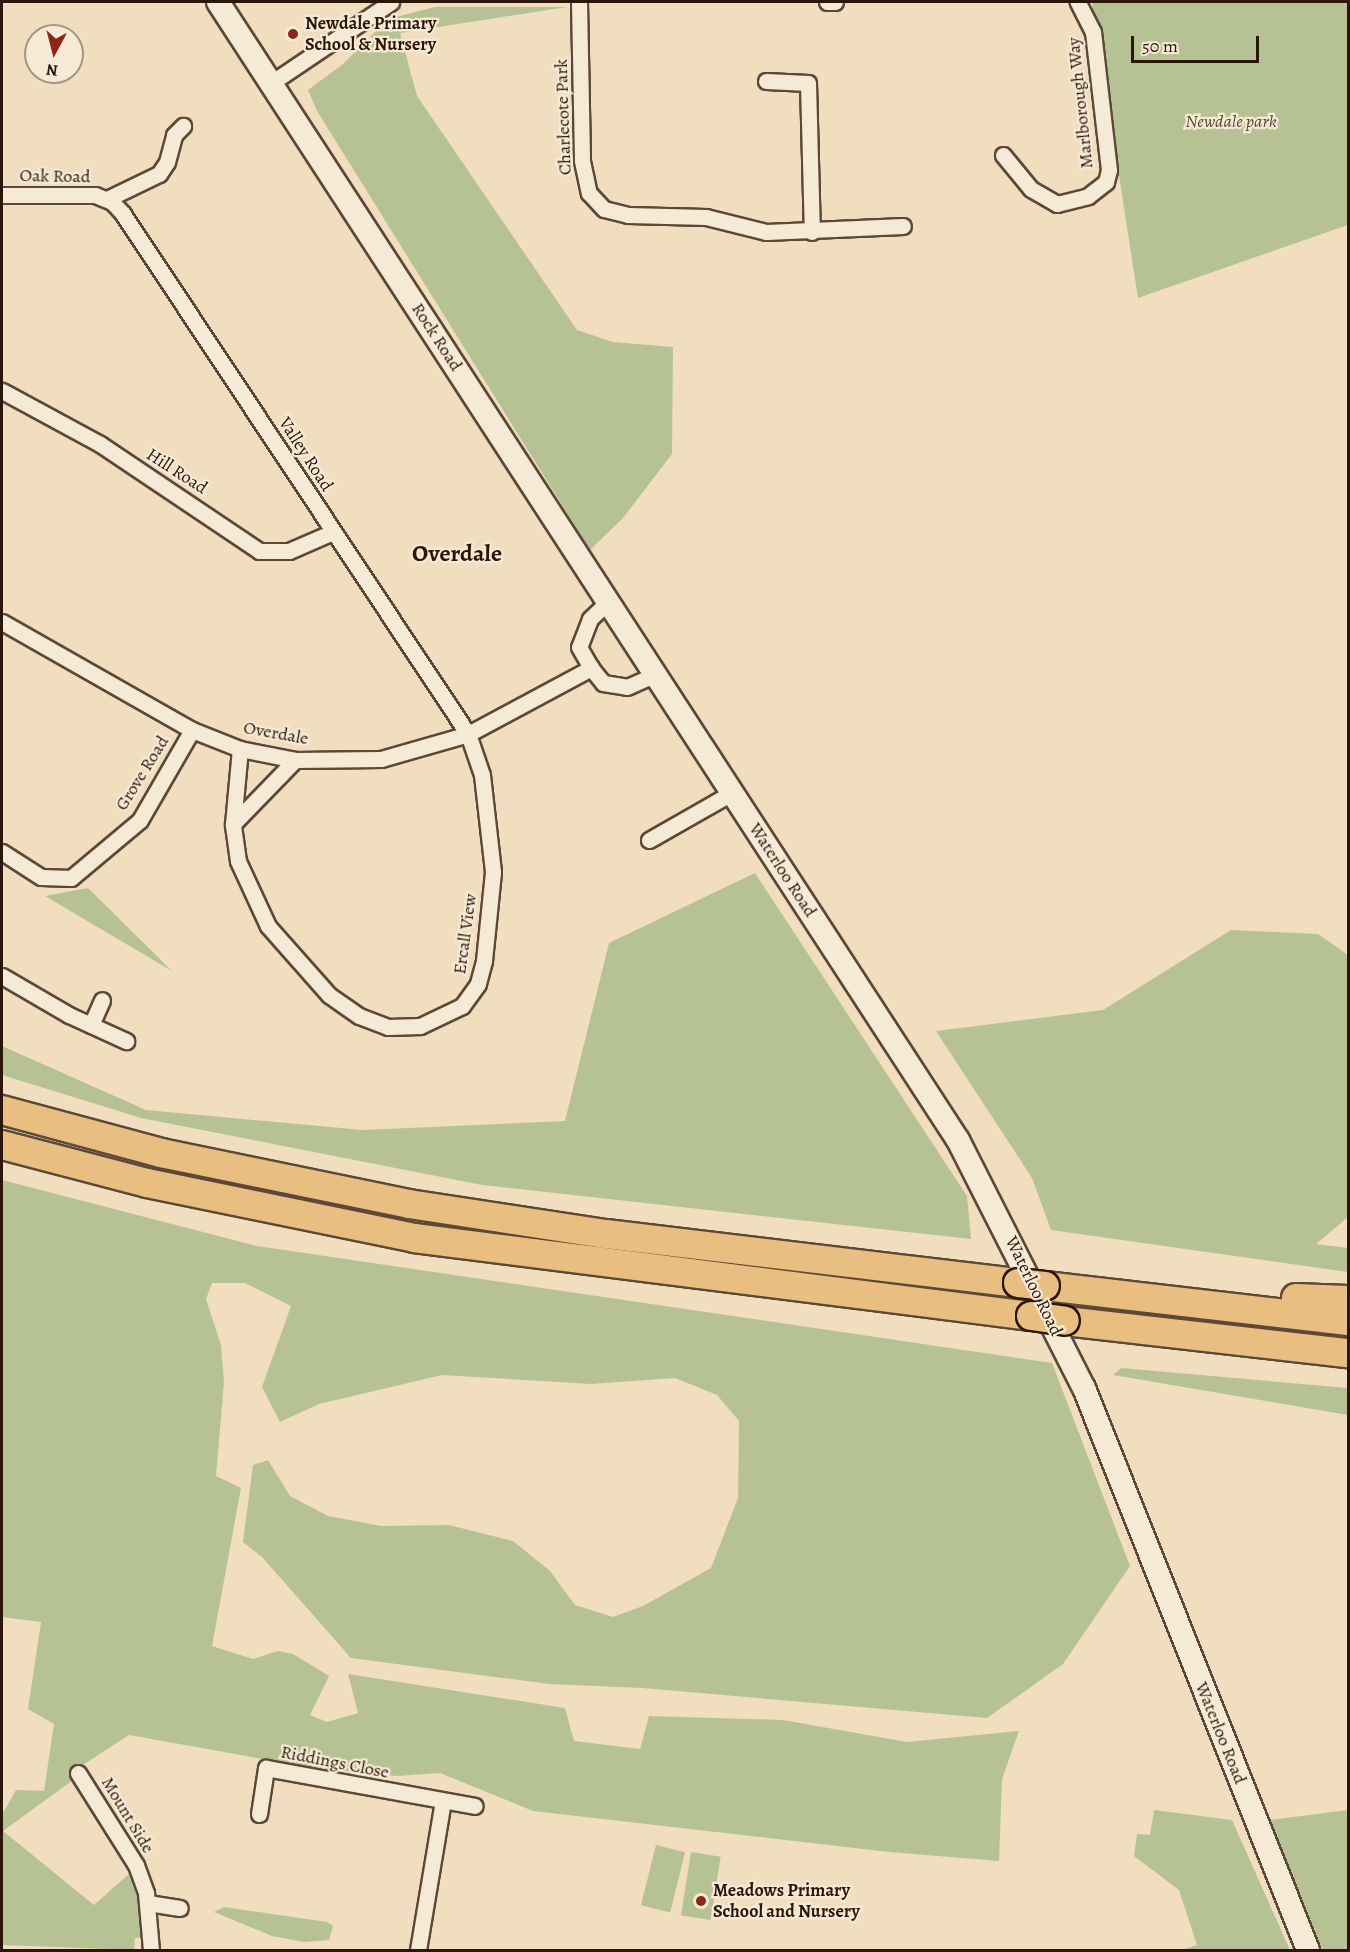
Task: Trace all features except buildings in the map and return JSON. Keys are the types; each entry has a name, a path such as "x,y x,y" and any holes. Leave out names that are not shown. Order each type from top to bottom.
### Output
{"highway":[{"path":"2,1110 161,1153 409,1204 606,1234 1348,1321"},
{"path":"2,1145 147,1183 414,1238 1065,1321 1348,1353"},
{"path":"1042,1286 1348,1300"},
{"path":"1239,1341 1348,1360"}],"street":[{"name":"Rock Road","path":"218,2 656,674"},
{"path":"271,82 391,2"},
{"name":"Charlecote Park","path":"579,2 582,161 584,182 597,203 618,214 693,216 766,232 812,232 903,226"},
{"path":"827,2 835,2"},
{"name":"Marlborough Way","path":"1003,155 1031,189 1056,204 1088,196 1106,182 1109,170 1093,32 1078,2"},
{"path":"765,81 808,83 812,232"},
{"path":"107,199 159,174 167,162 174,135 183,126"},
{"name":"Oak Road","path":"2,195 87,195 107,199"},
{"name":"Valley Road","path":"107,199 136,232 468,734"},
{"name":"Hill Road","path":"2,391 100,444 259,551 297,549 333,532"},
{"path":"609,601 590,619 579,647 591,669 603,683 627,687 656,674"},
{"name":"Overdale","path":"2,622 192,730 240,749 295,760 381,759 468,734 591,669"},
{"name":"Waterloo Road","path":"656,674 958,1140 1009,1235 1084,1388 1308,1950"},
{"name":"Grove Road","path":"2,852 41,878 71,878 140,820 192,730"},
{"name":"Ercall View","path":"240,749 233,824 238,861 268,926 329,995 359,1016 388,1027 420,1026 462,1006 478,984 484,961 493,872 482,775 468,734"},
{"path":"233,824 295,760"},
{"path":"649,840 733,792"},
{"path":"2,976 91,1025 126,1041"},
{"path":"91,1025 102,1000"},
{"name":"Riddings Close","path":"259,1814 266,1768 475,1806"},
{"name":"Mount Side","path":"78,1773 122,1836 136,1865 148,1903 151,1950"},
{"path":"418,1950 443,1801"},
{"path":"148,1903 180,1908"}],"green space":[{"name":"Newdale park","path":"1092,2 1348,2 1348,225 1138,298"},
{"path":"435,7 567,7 400,33 417,96 577,330 613,342 673,347 672,454 623,518 590,550 317,111 308,90 343,64 388,19"},
{"path":"755,873 967,1196 971,1239 482,1185 141,1118 2,1075 2,1046 146,1110 363,1130 565,1121 609,943"},
{"path":"88,888 172,971 45,896"},
{"path":"1231,930 1318,934 1348,955 1348,1217 1316,1244 1348,1248 1348,1272 1051,1230 1032,1178 936,1031 1103,1010"},
{"path":"2,1180 257,1246 1052,1363 1130,1566 1063,1664 987,1718 642,1688 549,1684 351,1658 262,1557 243,1542 253,1465 268,1460 290,1496 328,1516 381,1526 449,1525 513,1541 550,1571 575,1605 613,1617 643,1606 711,1568 738,1498 739,1421 717,1395 675,1378 591,1384 442,1375 319,1404 280,1422 262,1387 291,1306 245,1283 212,1283 206,1299 221,1345 224,1382 216,1476 241,1488 212,1646 253,1659 278,1651 293,1654 329,1676 310,1715 327,1722 358,1713 348,1674 565,1708 574,1741 640,1749 649,1716 783,1720 907,1742 1019,1731 1002,1779 999,1861 889,1852 533,1811 440,1773 397,1776 313,1768 129,1735 69,1774 73,1780 3,1831 94,1905 129,1874 140,1905 144,1937 135,1938 134,1950 2,1945 2,1815 16,1790 44,1791 54,1724 28,1709 41,1622 2,1617"},
{"path":"1121,1368 1348,1388 1348,1415 1113,1375"},
{"path":"1154,1810 1232,1820 1290,1950 1181,1950 1197,1945 1179,1890 1134,1856 1137,1834 1150,1835"},
{"path":"1348,1810 1348,1950 1323,1950 1270,1820"},
{"path":"656,1845 685,1852 670,1912 641,1905"},
{"path":"691,1852 721,1857 711,1920 681,1915"},
{"path":"224,1907 327,1922 333,1926 329,1940 304,1942 272,1936 214,1912"}],"place":[{"name":"Newdale Primary School & Nursery","path":"293,34"},
{"name":"Meadows Primary School and Nursery","path":"701,1901"}],"district":[{"name":"Overdale","path":"457,554"}]}
